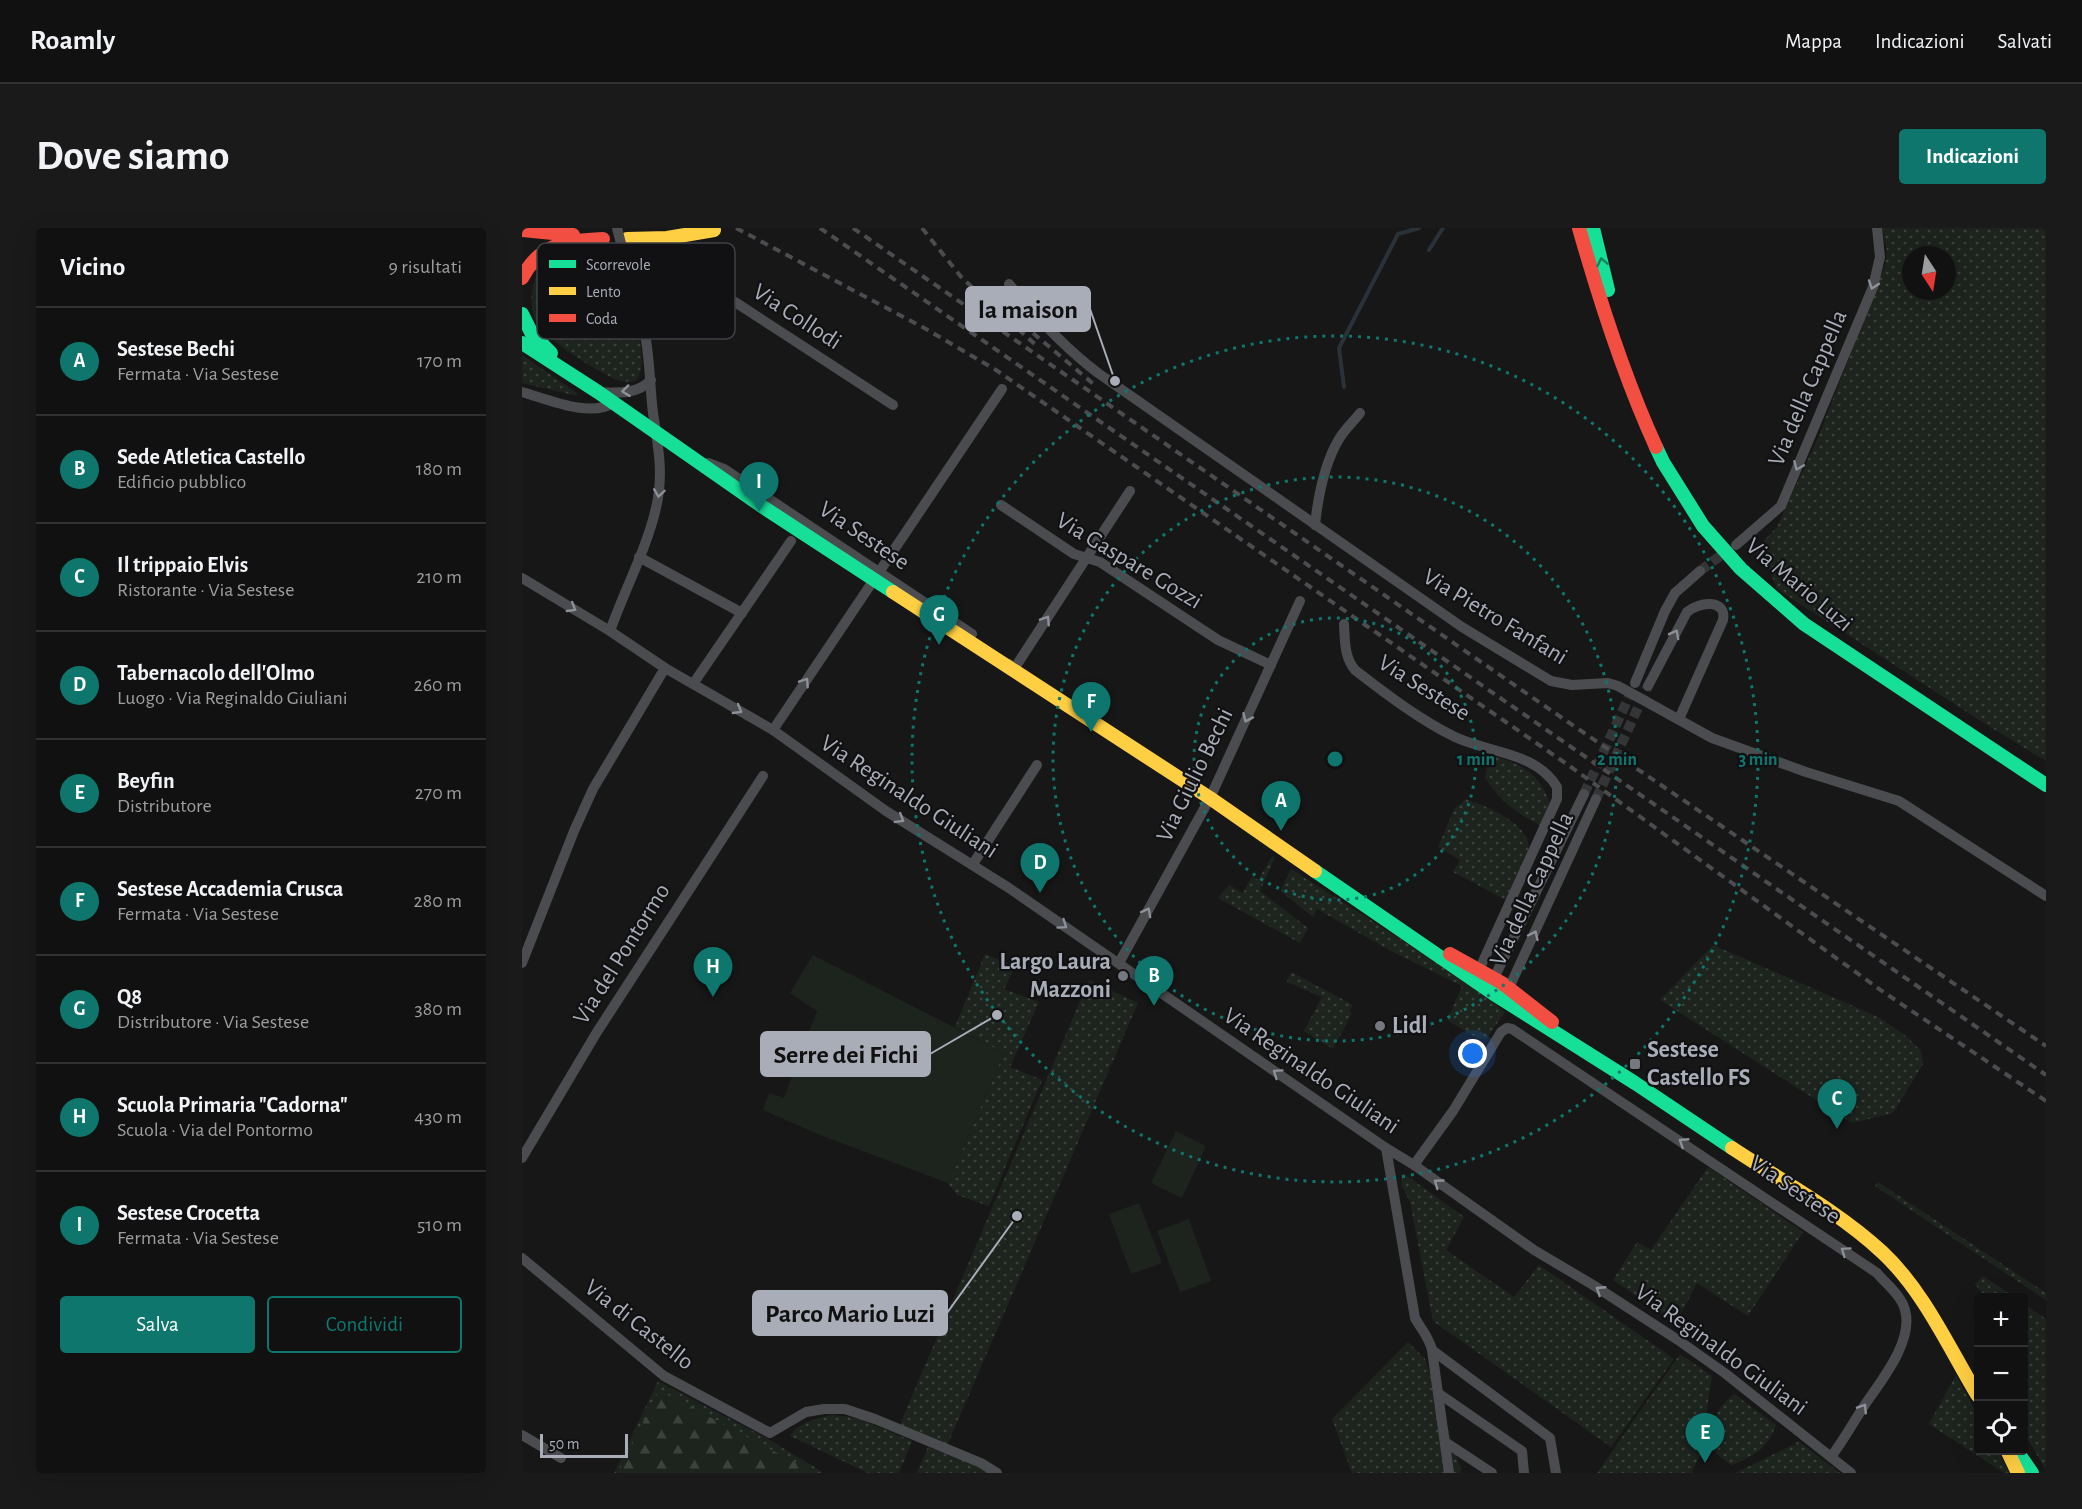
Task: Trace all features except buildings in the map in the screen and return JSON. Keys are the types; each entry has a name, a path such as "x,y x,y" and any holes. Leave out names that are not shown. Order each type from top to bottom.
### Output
{"main road":[{"name":"Via Mario Luzi","path":"1579,228 1597,290 1641,414 1663,462 1703,526 1741,569 1804,624 2046,785"},
{"name":"Via Mario Luzi","path":"1593,228 1608,291 1615,338"},
{"path":"522,230 667,238 714,230"},
{"path":"561,243 615,236"},
{"path":"522,278 537,255"},
{"path":"522,314 535,339 581,382"},
{"name":"Via Sestese","path":"526,347 598,392 763,507 876,575 990,656 1014,669 1210,798 1449,964 1635,1083 1847,1224 1876,1247 1906,1278 1923,1301 1974,1389"},
{"name":"Via Sestese","path":"1356,900 1501,984 1600,1062"},
{"path":"2009,1455 2018,1473"},
{"path":"2019,1455 2032,1473"}],"street":[{"name":"Via della Cappella","path":"1736,544 1781,506 1873,287 1880,257 1877,228"},
{"name":"Via Pietro Fanfani","path":"1009,284 1041,322 1081,360 1462,627 1551,681 1572,685 1608,683 1679,719 1697,732 1806,772 1899,801 2046,896"},
{"name":"Via Collodi","path":"735,302 893,405"},
{"path":"610,631 653,519 658,497 661,468 646,339"},
{"path":"598,392 631,391 643,387 651,380"},
{"path":"773,730 1002,389"},
{"path":"522,393 585,409 604,408 613,403"},
{"path":"1315,525 1317,503 1326,468 1339,439 1360,413"},
{"path":"1014,669 1130,491"},
{"name":"Via Gaspare Gozzi","path":"1001,505 1074,554 1100,562 1218,640 1270,665"},
{"path":"693,684 791,541"},
{"path":"639,557 742,613"},
{"path":"1635,683 1665,611 1675,593 1700,571"},
{"name":"Via Reginaldo Giuliani","path":"522,578 610,631 665,668 773,730 886,811 973,864 1414,1166 1512,1236 1678,1340 1726,1374 1851,1473"},
{"name":"Via Giulio Bechi","path":"1119,963 1210,798 1300,601"},
{"path":"1648,686 1687,612 1705,603 1722,609 1723,620 1679,719"},
{"name":"Via Sestese","path":"1344,624 1346,654 1355,670 1421,717 1457,738 1526,760 1537,766 1557,787 1557,799 1479,970"},
{"path":"522,963 593,789 665,668"},
{"path":"973,864 1037,765"},
{"name":"Via del Pontormo","path":"522,1158 597,1032 763,776"},
{"name":"Via della Cappella","path":"1501,984 1584,794"},
{"name":"Via della Cappella","path":"1501,984 1596,800"},
{"name":"Via della Cappella","path":"1449,964 1501,984 1541,1024"},
{"name":"Via Reginaldo Giuliani","path":"1414,1166 1453,1111 1501,1032 1507,1028"},
{"name":"Via Sestese","path":"1507,1028 1524,1036 1815,1230 1877,1273 1899,1298 1904,1307 1906,1324 1896,1355 1831,1457"},
{"path":"1386,1149 1415,1318 1430,1340 1432,1350 1449,1473"},
{"name":"Via di Castello","path":"522,1258 664,1376 770,1432 806,1412 824,1408 845,1409 981,1463 997,1473"},
{"path":"1432,1350 1550,1438 1556,1473"},
{"path":"1438,1393 1522,1452 1524,1473"},
{"path":"522,1435 561,1458"},
{"path":"1445,1442 1492,1473"}],"green space":[{"path":"1882,228 2046,228 2046,761 1777,589 1766,561 1753,552 1777,527 1817,440 1885,266 1887,251"},
{"path":"537,275 537,325 533,312 533,286"},
{"path":"552,339 640,339 642,357 640,372 635,381 619,381 598,371"},
{"path":"522,355 577,393 577,396 522,383"},
{"path":"1490,755 1520,766 1541,785 1551,806 1540,825 1509,805 1490,785 1485,777"},
{"path":"1466,799 1485,806 1517,825 1528,843 1524,865 1506,900 1453,872 1460,860 1438,847 1454,809"},
{"path":"1272,856 1275,857 1260,891 1308,928 1300,943 1218,898 1229,885 1243,893 1252,876 1258,880"},
{"path":"1291,869 1471,984 1505,1012 1487,1038 1479,1039 1447,1020 1462,986 1391,951 1317,909 1313,917 1283,893 1281,890"},
{"path":"1713,945 1878,1017 1906,1036 1921,1051 1923,1064 1893,1113 1852,1123 1660,1000"},
{"path":"985,954 1015,966 1004,989 1039,1002 1010,1067 1042,1080 989,1206 957,1195 948,1183 1004,1053 955,1027"},
{"path":"813,955 1004,1053 948,1183 820,1135 763,1110 769,1093 784,1098 817,1011 790,993"},
{"path":"1291,972 1353,1005 1349,1011 1352,1013 1333,1049 1304,1031 1322,997 1287,982"},
{"path":"1089,980 1138,1003 946,1448 898,1429"},
{"path":"1176,1131 1206,1146 1182,1198 1151,1183"},
{"path":"1708,1167 1803,1232 1748,1316 1697,1283 1676,1323 1613,1280 1637,1242 1651,1250"},
{"path":"1403,1173 1464,1217 1446,1250 1514,1297 1539,1265 1674,1359 1611,1447 1433,1321 1410,1202 1401,1184"},
{"path":"1878,1182 2046,1293 2046,1300 1875,1186"},
{"path":"1139,1203 1162,1263 1131,1274 1109,1214"},
{"path":"1189,1219 1211,1281 1180,1292 1157,1231"},
{"path":"1983,1276 2008,1293 1982,1293 1975,1284"},
{"path":"2028,1307 2046,1319 2046,1470 2028,1440"},
{"path":"1408,1342 1425,1359 1462,1473 1352,1473 1332,1419"},
{"path":"1680,1354 1712,1376 1700,1456 1692,1471 1694,1473 1597,1473"},
{"path":"1956,1375 1974,1409 1974,1453 1929,1424"},
{"path":"658,1381 768,1439 821,1473 614,1473"},
{"path":"659,1390 811,1471 810,1473 618,1473"},
{"path":"1734,1394 1776,1425 1769,1440 1759,1451 1731,1465 1709,1448 1711,1432 1718,1411"},
{"path":"831,1415 858,1418 912,1441 899,1473 868,1473 790,1436 803,1424"},
{"path":"1798,1441 1840,1473 1735,1473 1795,1444"},
{"path":"928,1447 981,1467 990,1473 917,1473"},
{"path":"1976,1455 1999,1455 2010,1473 2004,1473"}],"waterway":[{"path":"1344,387 1339,348 1398,234 1419,228"},
{"path":"1429,250 1443,228"}],"tunnel":[{"path":"1700,571 1731,548"},
{"path":"1584,794 1634,686"},
{"path":"1596,799 1648,686"}],"railway":[{"path":"736,228 926,329 996,370 1571,767 1882,991 2046,1101"},
{"path":"820,228 2046,1075"},
{"path":"853,228 1568,722 2046,1046"},
{"path":"922,228 962,278 1038,347"},
{"path":"1033,333 1097,387"}],"traffic: fast":[{"path":"1593,228 1608,290"},
{"path":"522,314 532,334 551,353"},
{"path":"522,343 598,392 763,507 893,592"},
{"path":"1656,447 1703,526 1741,569 1804,624 2046,785"},
{"path":"1315,871 1494,994 1635,1083 1732,1148"},
{"path":"2019,1455 2032,1473"}],"traffic: slow":[{"path":"627,239 667,238 714,230"},
{"path":"893,592 1210,798 1315,871"},
{"path":"1732,1148 1829,1210 1882,1252 1911,1284 1974,1389"},
{"path":"2009,1455 2018,1473"}],"traffic: jam":[{"path":"1579,228 1613,339 1656,447"},
{"path":"522,230 573,235"},
{"path":"566,243 603,239"},
{"path":"522,278 537,257"},
{"path":"1450,954 1502,983 1552,1022"}],"place":[{"name":"la maison","path":"1115,381"},
{"name":"Sestese Crocetta","path":"759,512"},
{"name":"Q8","path":"939,645"},
{"name":"Sestese Accademia Crusca","path":"1091,732"},
{"name":"Sestese Bechi","path":"1281,831"},
{"name":"Tabernacolo dell'Olmo","path":"1040,893"},
{"name":"Largo Laura Mazzoni","path":"1123,976"},
{"name":"Scuola Primaria \"Cadorna\"","path":"713,997"},
{"name":"Sede Atletica Castello","path":"1154,1006"},
{"name":"Serre dei Fichi","path":"997,1015"},
{"name":"Lidl","path":"1380,1026"},
{"name":"Sestese Castello FS","path":"1635,1064"},
{"name":"Il trippaio Elvis","path":"1837,1129"},
{"name":"Parco Mario Luzi","path":"1017,1216"},
{"name":"Beyfin","path":"1705,1463"}]}
